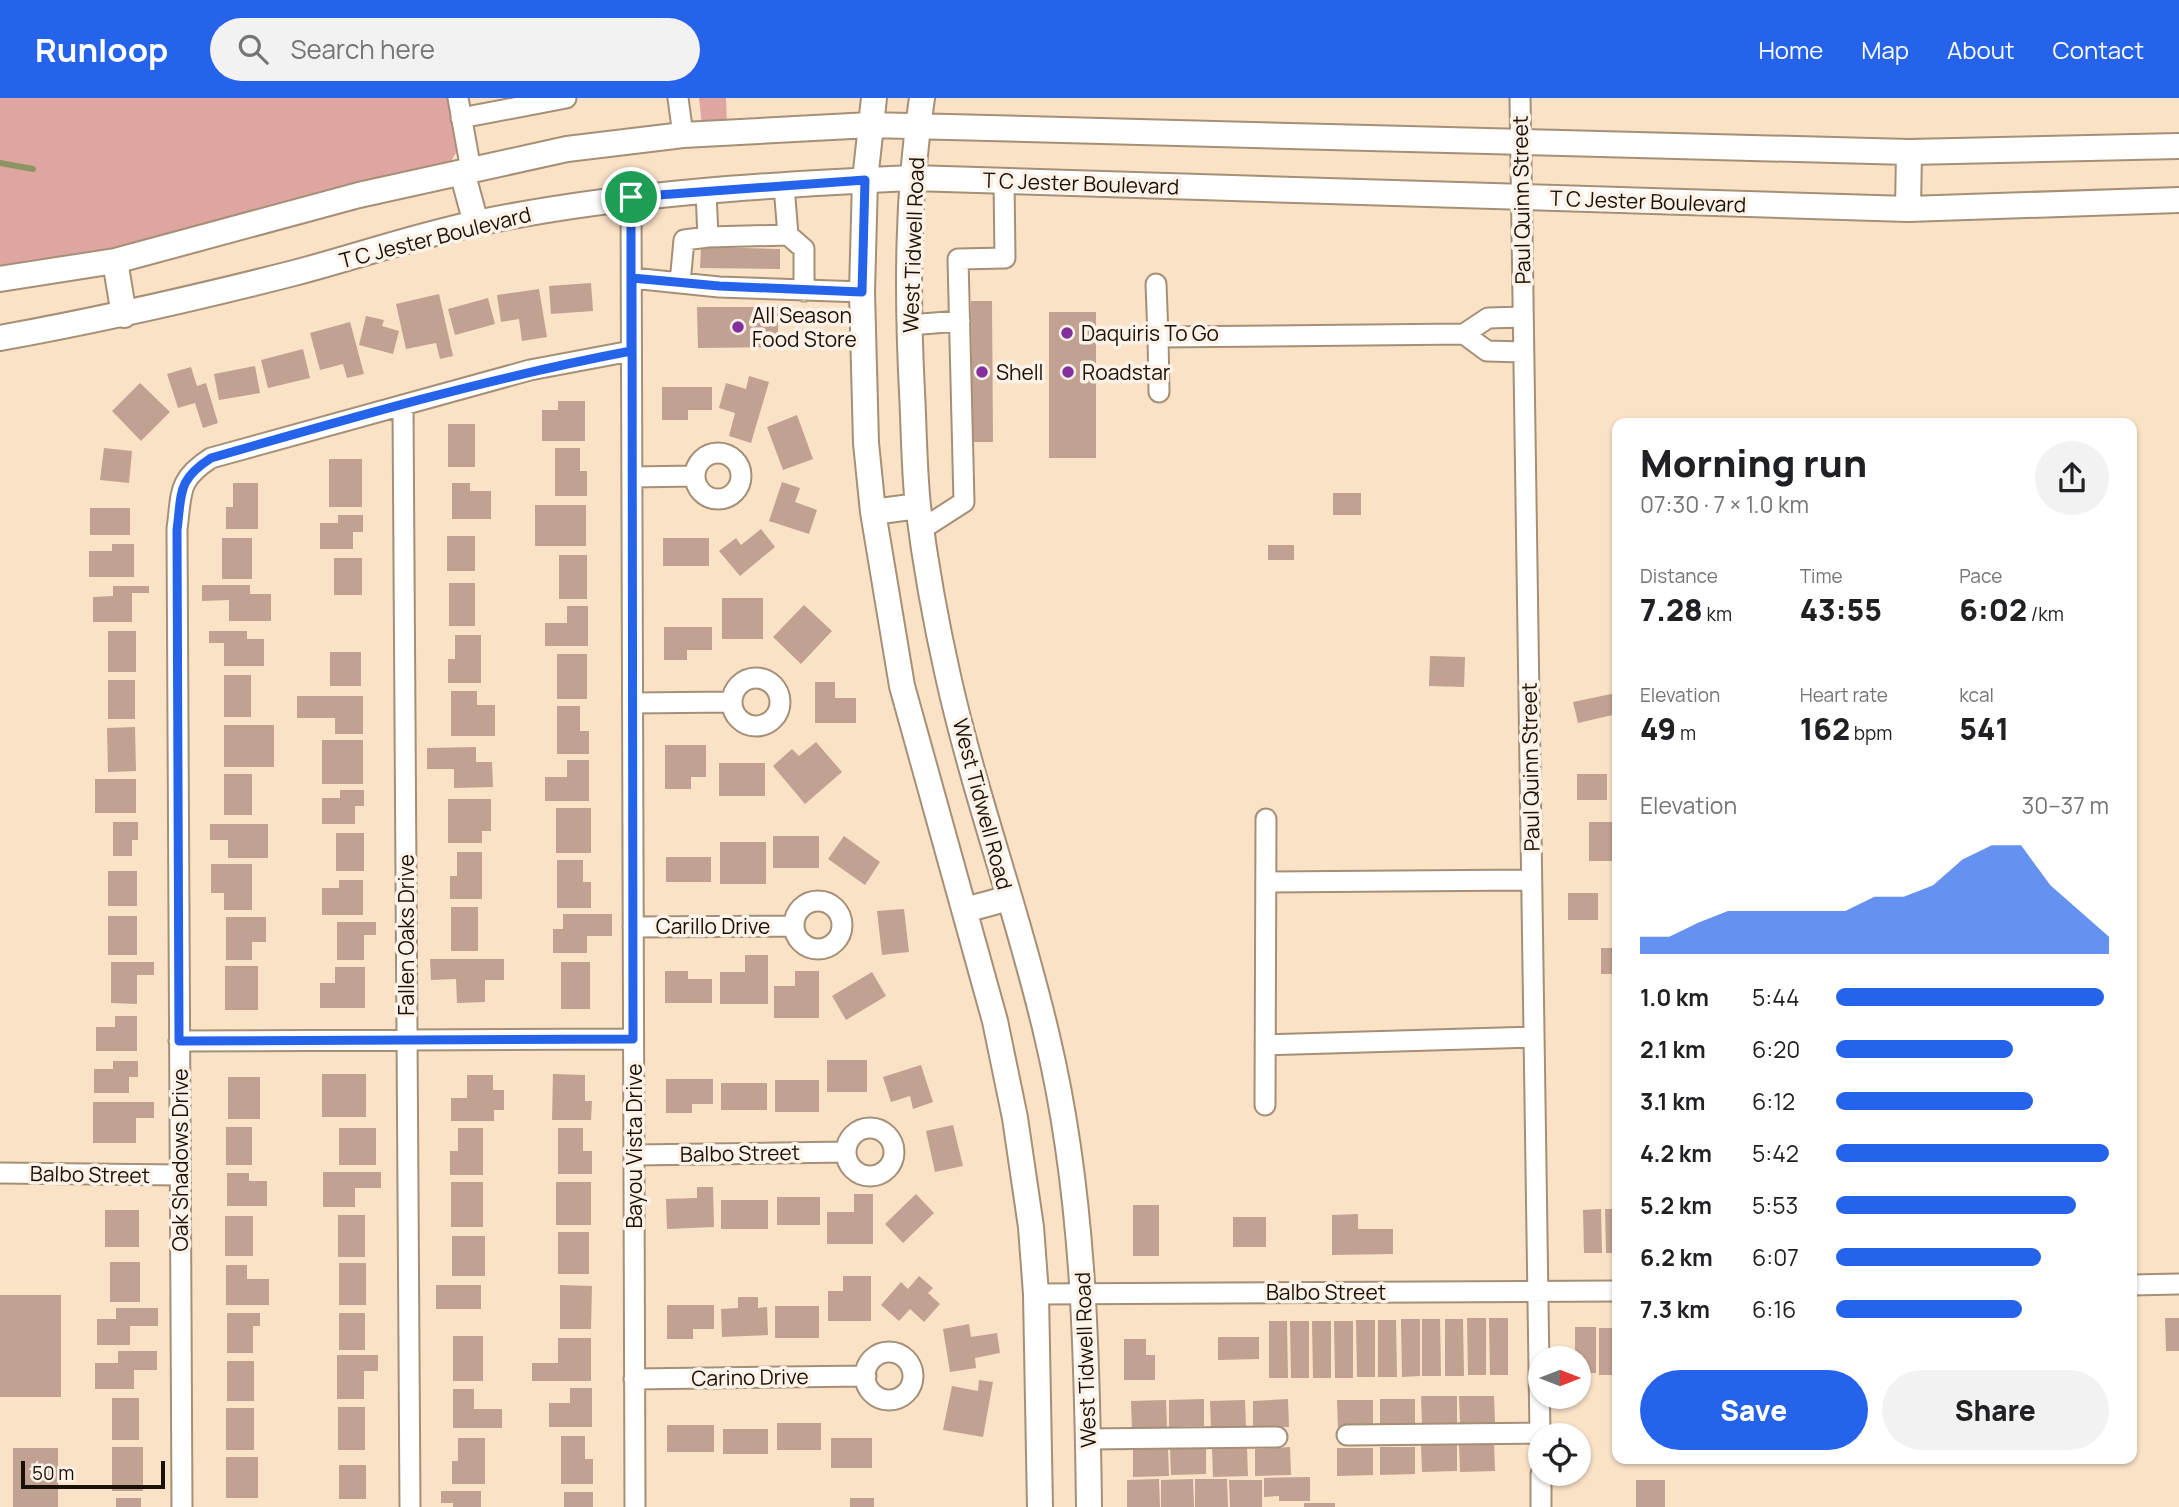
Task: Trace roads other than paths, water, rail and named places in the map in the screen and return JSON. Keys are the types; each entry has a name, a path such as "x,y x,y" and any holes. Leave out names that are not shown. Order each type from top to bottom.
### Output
{"main road":[{"path":"874,98 865,180 862,292 866,443 873,512 902,685 995,1021 1014,1118 1031,1227 1036,1294 1040,1507"},
{"name":"West Tidwell Road","path":"922,98 912,178 909,325 920,517 948,676 1047,1035 1062,1109 1075,1192 1083,1292 1089,1507"},
{"path":"0,279 115,261 359,195 567,149 683,135 870,125 1909,152 2179,146"},
{"path":"1908,209 1909,152"},
{"path":"466,171 476,223"},
{"name":"T C Jester Boulevard","path":"0,338 124,315 476,223 631,197 865,180 912,178 1908,209 2179,200"},
{"path":"115,261 124,315"},
{"path":"873,512 920,517"},
{"path":"965,910 1009,898"}],"street":[{"path":"466,171 460,108 566,98"},
{"path":"678,98 683,135"},
{"name":"Paul Quinn Street","path":"1520,98 1540,1423"},
{"path":"920,517 964,502 958,259 1005,258 1004,181"},
{"path":"784,186 788,235"},
{"path":"705,192 708,237"},
{"name":"Bayou Vista Drive","path":"631,197 635,1507"},
{"path":"680,283 684,240 788,235 804,249 804,291"},
{"path":"632,278 804,291 862,292"},
{"path":"1156,284 1159,392"},
{"path":"1158,337 1464,334 1488,318 1522,317"},
{"path":"909,325 960,321"},
{"path":"1464,334 1487,351 1522,352"},
{"name":"Oak Shadows Drive","path":"182,1507 177,530 182,490 191,471 211,458 530,370 631,351"},
{"name":"Fallen Oaks Drive","path":"403,405 410,1507"},
{"path":"632,477 695,476"},
{"path":"633,703 731,702"},
{"path":"1265,1105 1266,819"},
{"path":"1266,882 1531,880"},
{"name":"Carillo Drive","path":"633,927 793,926"},
{"path":"1265,1045 1534,1037"},
{"path":"179,1041 633,1039"},
{"name":"Balbo Street","path":"634,1155 846,1152"},
{"name":"Balbo Street","path":"0,1173 180,1175"},
{"path":"2137,1285 2179,1284"},
{"name":"Balbo Street","path":"1036,1294 1612,1292"},
{"name":"Carino Drive","path":"634,1379 866,1376"},
{"path":"1347,1435 1528,1434"},
{"path":"1088,1439 1277,1437"},
{"path":"1541,1486 1541,1507"}],"waterway":[{"path":"0,163 33,169"}],"place":[{"name":"All Season Food Store","path":"738,327"},
{"name":"Daquiris To Go","path":"1067,333"},
{"name":"Shell","path":"982,372"},
{"name":"Roadstar","path":"1068,372"}]}
